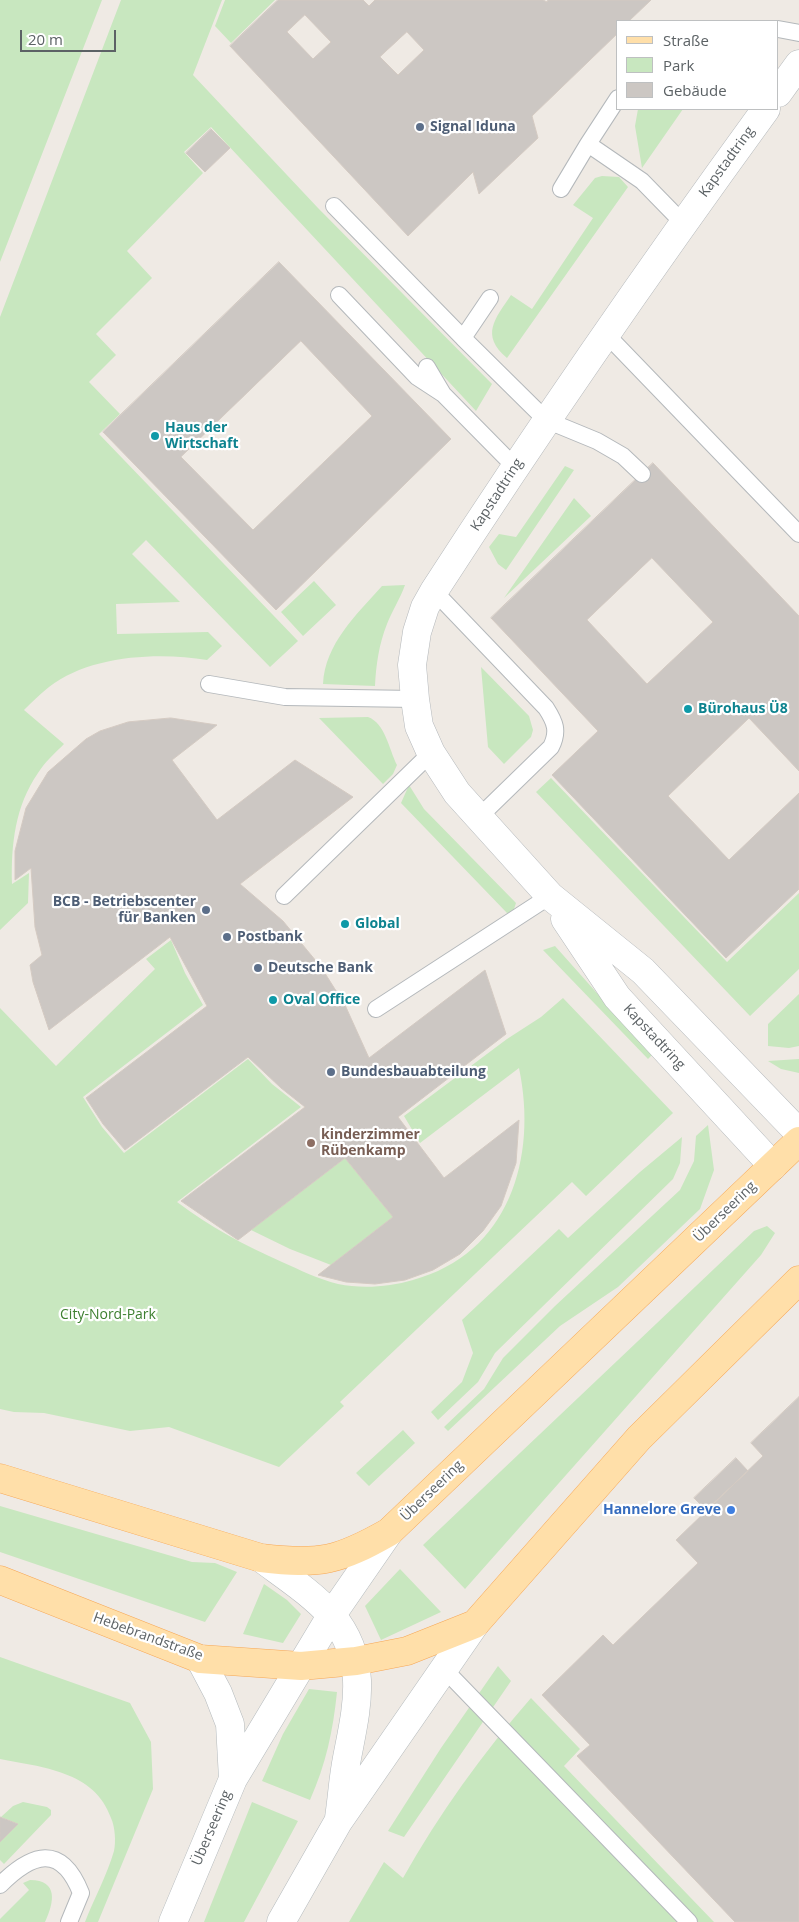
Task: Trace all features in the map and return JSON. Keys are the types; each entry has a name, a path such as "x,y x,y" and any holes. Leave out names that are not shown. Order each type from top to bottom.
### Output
{"main road":[{"name":"Überseering","path":"389,1532 799,1142"},
{"path":"475,1624 638,1438 799,1280"},
{"path":"0,1478 261,1558 294,1562 326,1560 357,1550 389,1532"},
{"name":"Hebebrandstraße","path":"0,1580 200,1659 301,1666 356,1661 407,1651 475,1624"}],"street":[{"path":"779,92 799,64"},
{"name":"Kapstadtring","path":"765,110 683,223 546,420 434,591 425,607 417,632 412,664 414,700 419,726 431,753 457,793 550,896 643,971 799,1133"},
{"name":"Kapstadtring","path":"550,896 617,997 773,1166"},
{"name":"Überseering","path":"173,1922 233,1779 331,1616 389,1532"},
{"path":"261,1558 331,1616 346,1638 356,1661 357,1711 347,1760 338,1822"},
{"path":"281,1922 338,1822 475,1624"},
{"path":"200,1659 218,1693 230,1724 233,1779"}],"lane":[{"path":"779,29 799,33"},
{"path":"561,189 616,101"},
{"path":"588,144 642,181 683,223"},
{"path":"334,206 546,420 597,440 623,456 642,474"},
{"path":"339,295 417,377 443,394 515,467"},
{"path":"463,338 490,298"},
{"path":"606,334 799,534"},
{"path":"427,367 443,394"},
{"path":"434,591 546,708 556,727 556,737 551,747 478,818"},
{"path":"209,684 286,697 414,700"},
{"path":"284,896 431,753"},
{"path":"376,1009 550,896"},
{"path":"444,1669 689,1922"},
{"path":"0,1885 20,1866 35,1859 50,1859 62,1864 74,1875 81,1894 69,1922"}],"green space":[{"path":"0,0 102,0 0,262"},
{"path":"121,0 222,0 193,75 318,208 492,384 476,411 211,127 184,152 203,173 127,251 152,278 96,334 116,355 89,382 120,414 99,434 298,641 270,667 146,540 132,554 180,602 116,604 117,634 208,632 222,646 207,660 168,656 147,657 104,662 84,668 66,676 49,687 24,710 64,744 38,773 19,812 12,855 12,884 29,873 28,903 0,930 0,317"},
{"path":"225,0 275,0 231,43 215,26"},
{"path":"638,110 682,110 642,168 635,126"},
{"path":"602,176 619,177 628,187 507,358 494,342 492,334 496,319 511,295 532,309 593,218 573,205 595,178"},
{"path":"565,466 574,470 506,570 498,564 489,547 499,534 516,537"},
{"path":"574,498 591,516 504,598"},
{"path":"314,581 336,605 303,636 281,612"},
{"path":"405,585 382,639 377,662 375,686 323,684 329,656 352,619 382,586"},
{"path":"481,667 529,716 533,730 531,737 504,764 488,747"},
{"path":"368,717 374,720 383,731 397,765 393,774 383,784 319,718"},
{"path":"551,778 727,962 799,893 799,969 750,1016 536,792"},
{"path":"409,785 424,809 516,903 513,912 507,913 401,803"},
{"name":"City-Nord-Park","path":"171,940 185,973 203,1005 83,1097 102,1127 124,1153 248,1059 272,1084 301,1107 177,1202 202,1220 241,1242 323,1280 347,1286 366,1287 385,1286 413,1280 446,1267 473,1249 494,1225 509,1198 519,1168 524,1135 524,1102 519,1068 420,1143 404,1116 507,1039 541,1017 563,998 673,1113 586,1196 572,1182 340,1402 344,1406 279,1467 169,1427 130,1431 44,1413 14,1412 0,1409 0,1008 56,1066 155,969 146,959"},
{"path":"555,946 652,1055 648,1059 543,950"},
{"path":"799,994 799,1046 789,1048 768,1046 768,1024"},
{"path":"799,1059 799,1073 781,1069 768,1061"},
{"path":"708,1125 714,1170 700,1209 618,1287 560,1326 448,1431 444,1427 484,1389 503,1358 555,1306 680,1190 694,1161 696,1136"},
{"path":"682,1137 680,1163 673,1179 495,1353 478,1382 438,1420 431,1412 462,1382 473,1353 462,1320 559,1229 568,1238 640,1172"},
{"path":"345,1158 393,1217 331,1265 290,1249 251,1230"},
{"path":"767,1226 775,1233 761,1255 465,1589 423,1545 754,1231"},
{"path":"403,1430 415,1443 369,1486 356,1473"},
{"path":"0,1506 192,1562 215,1563 237,1572 205,1622 0,1552"},
{"path":"400,1569 441,1612 381,1640 365,1606"},
{"path":"264,1584 287,1600 301,1614 283,1643 243,1634"},
{"path":"0,1657 130,1703 151,1742 153,1789 98,1922 85,1922 114,1851 115,1834 112,1822 103,1802 93,1790 80,1781 49,1769 0,1759"},
{"path":"498,1666 511,1681 404,1837 388,1831 441,1748"},
{"path":"309,1689 337,1692 328,1747 310,1800 262,1781 283,1734"},
{"path":"531,1698 580,1749 564,1766 714,1922 349,1922 384,1862 403,1878 431,1831 462,1785"},
{"path":"23,1802 47,1807 51,1810 51,1815 4,1864 0,1860 0,1842 18,1824 1,1817 13,1806"},
{"path":"252,1802 298,1821 244,1922 204,1922"},
{"path":"30,1880 39,1881 50,1888 52,1894 51,1907 45,1922 0,1922 0,1919 29,1890 23,1883"}],"building":[{"name":"Signal Iduna","path":"278,0 363,0 369,6 375,0 543,0 547,2 548,0 651,0 630,20 616,20 616,35 532,116 538,138 479,194 473,172 408,236 230,46","holes":["305,15 331,42 313,59 287,32","407,32 424,50 398,75 380,57"]},
{"path":"211,129 230,148 205,172 186,153"},
{"name":"Haus der Wirtschaft","path":"279,262 451,439 276,610 103,432","holes":["301,341 372,416 253,530 181,457"]},
{"name":"Bürohaus Ü8","path":"653,463 799,616 799,771 749,718 668,796 729,860 799,793 799,889 726,958 552,775 598,731 491,618","holes":["652,558 713,622 647,684 587,620"]},
{"name":"Oval Office","path":"171,718 217,725 172,760 217,820 295,760 353,797 240,884 283,921 321,967 345,1005 369,1058 485,970 506,1034 398,1117 444,1178 519,1120 516,1163 501,1206 483,1231 460,1254 433,1270 405,1280 375,1284 346,1282 318,1275 393,1217 345,1158 238,1240 181,1201 305,1107 281,1088 248,1057 125,1150 103,1124 86,1098 207,1006 170,937 49,1030 33,982 30,965 42,955 35,927 31,868 15,880 15,851 26,808 48,772 86,739 100,731 128,722"},
{"path":"799,1397 799,1922 735,1922 577,1756 590,1745 542,1695 603,1635 613,1645 698,1563 676,1540 763,1456 751,1443"},
{"path":"736,1458 748,1471 706,1510 694,1498"},
{"path":"0,1817 18,1824 0,1842"}],"place":[{"name":"Signal Iduna","path":"420,127"},
{"name":"Haus der Wirtschaft","path":"155,436"},
{"name":"Bürohaus Ü8","path":"688,709"},
{"name":"BCB - Betriebscenter für Banken","path":"206,910"},
{"name":"Global","path":"345,924"},
{"name":"Postbank","path":"227,937"},
{"name":"Deutsche Bank","path":"258,968"},
{"name":"Oval Office","path":"273,1000"},
{"name":"Bundesbauabteilung","path":"331,1072"},
{"name":"kinderzimmer Rübenkamp","path":"311,1143"},
{"name":"Hannelore Greve","path":"731,1510"}]}
